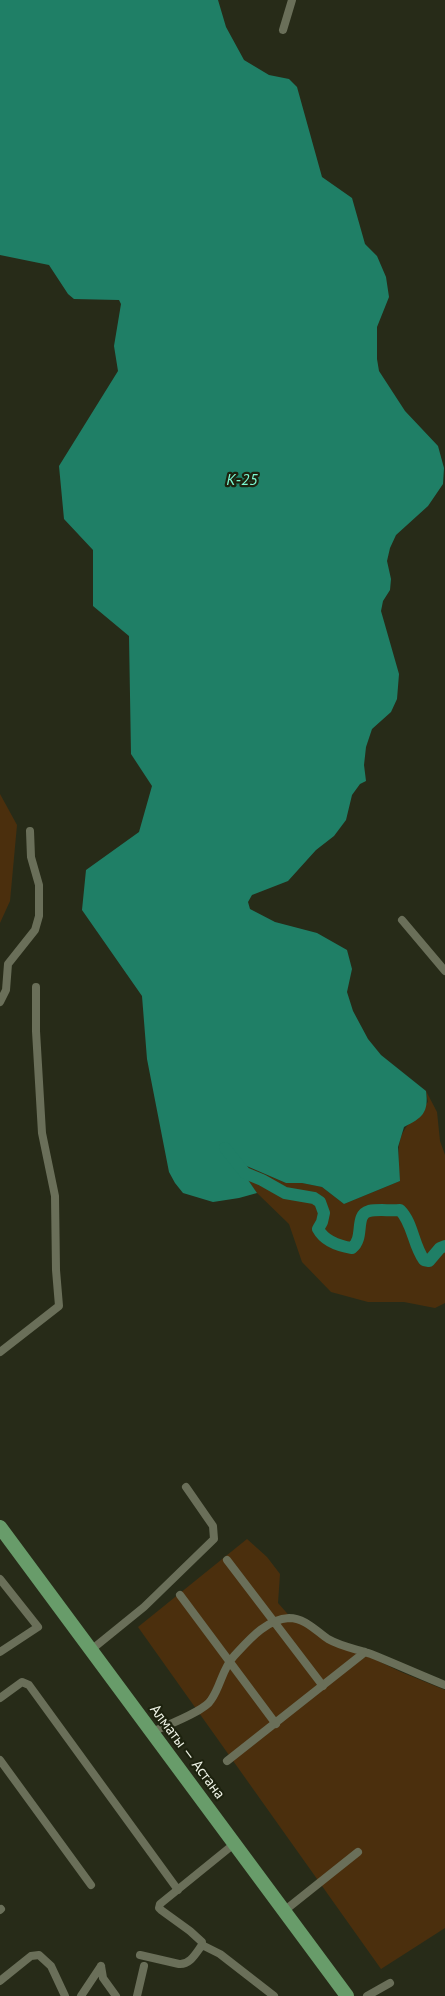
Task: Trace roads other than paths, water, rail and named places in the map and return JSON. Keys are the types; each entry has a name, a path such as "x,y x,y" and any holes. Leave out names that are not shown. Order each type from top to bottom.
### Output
{"highway":[{"name":"Алматы — Астана","path":"0,1527 347,1996"}],"street":[{"path":"283,30 292,0"},
{"path":"0,1002 6,990 8,964 34,930 39,916 39,885 31,857 30,831"},
{"path":"402,920 445,971"},
{"path":"0,1352 59,1306 55,1196 42,1133 36,1031 36,987"},
{"path":"91,1650 144,1607 214,1539 213,1526 186,1487"},
{"path":"226,1560 324,1686"},
{"path":"0,1652 38,1627 1,1581"},
{"path":"180,1595 276,1724"},
{"path":"152,1732 206,1707 217,1690 224,1669 229,1663 262,1629 274,1622 287,1618 295,1618 308,1624 334,1642 365,1652 445,1685"},
{"path":"227,1761 365,1652"},
{"path":"0,1698 22,1682 29,1685 178,1890"},
{"path":"0,1760 91,1885"},
{"path":"234,1844 160,1904 159,1908 199,1938 202,1945 220,1954 274,1996"},
{"path":"284,1910 358,1852"},
{"path":"140,1955 184,1965 190,1961 202,1945"},
{"path":"0,1981 36,1955 51,1966 64,1996"},
{"path":"81,1996 101,1966 103,1978 116,1996"},
{"path":"137,1996 144,1966"},
{"path":"366,1996 390,1983"}],"water":[{"name":"К-25","path":"0,0 218,0 226,27 244,60 269,75 289,79 297,87 322,177 352,198 365,244 377,256 386,277 389,297 377,327 379,371 405,411 438,446 444,468 443,484 428,506 396,535 387,561 391,579 390,590 383,601 381,611 399,674 397,699 391,712 372,729 366,747 364,765 366,781 360,784 352,795 346,820 334,836 316,850 288,881 252,895 248,902 250,909 275,922 317,933 347,950 352,969 347,992 353,1011 368,1039 381,1055 426,1091 427,1098 423,1114 404,1127 398,1147 400,1181 344,1204 322,1187 302,1183 286,1183 235,1161 257,1193 213,1202 183,1193 169,1172 147,1059 142,996 82,910 86,870 139,832 152,786 131,754 129,636 93,606 93,550 64,519 59,466 118,371 114,346 121,304 119,300 74,299 68,294 49,265 0,255"}],"waterway":[{"path":"225,1148 245,1173 285,1193 314,1198 320,1202 324,1213 318,1229 324,1237 333,1243 352,1248 358,1239 360,1222 364,1213 373,1210 400,1210 408,1221 417,1248 424,1260 429,1261 440,1248 445,1246"}]}
